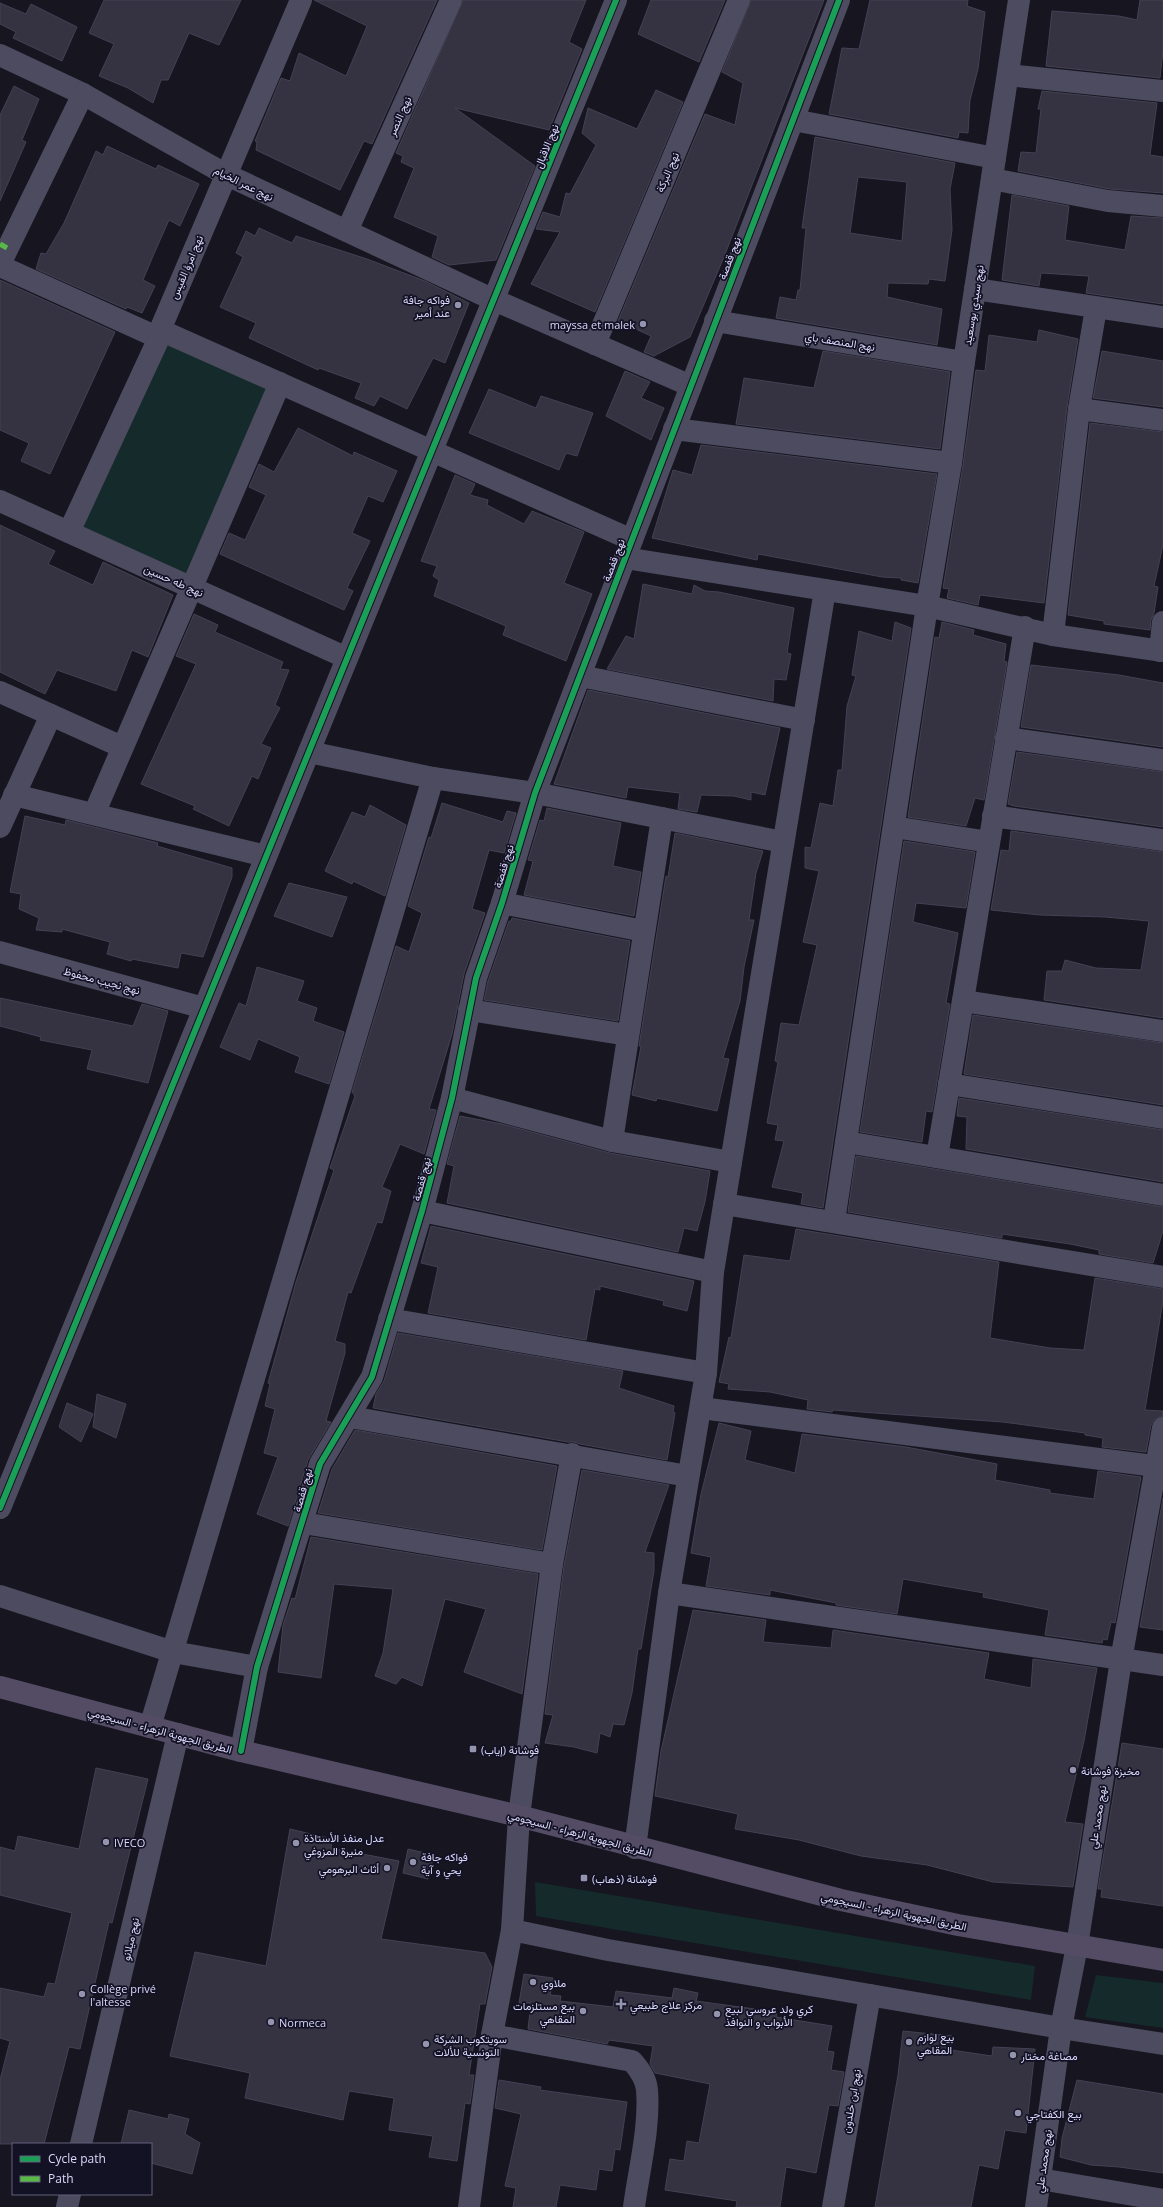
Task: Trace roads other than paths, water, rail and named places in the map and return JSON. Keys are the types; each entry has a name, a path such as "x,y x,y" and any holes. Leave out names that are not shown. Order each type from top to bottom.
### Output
{"main road":[{"name":"الطريق الجهوية الزهراء - السيجومي","path":"0,1687 241,1751 519,1816 636,1848 841,1900 958,1925 1163,1960"}],"street":[{"name":"نهج امرؤ القيس","path":"69,532 159,334 225,174 301,0"},
{"name":"نهج النصر","path":"347,232 451,0"},
{"name":"نهج الاقبال","path":"0,1508 616,0"},
{"name":"نهج البركة","path":"595,344 739,0"},
{"name":"نهج قفصة","path":"241,1751 257,1667 303,1523 320,1464 350,1417 372,1377 422,1211 452,1098 476,978 502,903 535,793 839,0"},
{"name":"نهج سيدي بوسعيد","path":"834,1222 927,606 951,463 964,362 1018,1"},
{"name":"نهج عمر الخيام","path":"0,55 83,94 225,174 494,300 691,386"},
{"path":"1008,75 1163,91"},
{"path":"83,94 0,265 159,334 280,383 432,451 628,549 825,590 927,606 1025,627 1053,635 1162,651 1163,622"},
{"path":"793,120 995,158"},
{"path":"992,179 1108,201 1163,206"},
{"path":"975,289 1163,317"},
{"path":"1053,635 1079,409 1096,308"},
{"name":"نهج المنصف باي","path":"715,321 964,362"},
{"path":"94,814 280,383"},
{"path":"1079,409 1163,420"},
{"path":"674,429 951,463"},
{"name":"نهج طه حسين","path":"0,501 347,658"},
{"path":"636,1848 670,1593 706,1373 713,1272 825,590"},
{"path":"937,1157 1025,627"},
{"path":"580,676 804,720"},
{"path":"0,692 122,747"},
{"path":"0,827 50,715"},
{"path":"1006,738 1163,760"},
{"path":"309,752 433,778 535,793 783,842"},
{"path":"150,1727 433,778"},
{"path":"14,795 266,856"},
{"path":"993,816 1163,840"},
{"path":"612,1141 662,818"},
{"path":"894,827 989,842"},
{"path":"502,903 644,931"},
{"name":"نهج نجيب محفوظ","path":"0,952 204,1008"},
{"path":"963,1001 1163,1030"},
{"path":"470,1010 628,1035"},
{"path":"949,1084 1163,1118"},
{"path":"452,1098 612,1141 731,1162"},
{"path":"846,1142 1163,1195"},
{"path":"724,1204 1163,1277"},
{"path":"422,1211 713,1272"},
{"path":"389,1319 706,1373"},
{"path":"701,1408 1160,1467"},
{"path":"350,1417 572,1454 688,1476"},
{"name":"نهج محمد علي","path":"1036,2207 1061,2028 1077,1946 1121,1660 1160,1467 1163,1428"},
{"path":"469,2207 492,2035 512,1930 519,1816 552,1564 572,1454"},
{"path":"303,1523 552,1564"},
{"path":"670,1593 1163,1665"},
{"path":"0,1596 173,1652 257,1667"},
{"name":"نهج ميلانو","path":"81,2143 178,1734"},
{"path":"512,1930 608,1950 1061,2028 1163,2044"},
{"name":"نهج ابن خلدون","path":"833,2207 870,1995"},
{"path":"492,2035 632,2061 642,2072 647,2089 646,2124 634,2207"},
{"path":"1040,2179 1163,2200"},
{"path":"66,2207 70,2195"}],"place":[{"name":"فواكه جافة عند أمير","path":"458,305"},
{"name":"mayssa et malek","path":"643,324"},
{"name":"فوشانة (إياب)","path":"473,1749"},
{"name":"مخبزة فوشانة","path":"1073,1770"},
{"name":"IVECO","path":"106,1842"},
{"name":"عدل منفذ الأستاذة منيرة المزوغي","path":"296,1843"},
{"name":"فواكه جافة يحي و آية","path":"413,1862"},
{"name":"أثاث البرهومي","path":"387,1868"},
{"name":"فوشانة (ذهاب)","path":"584,1878"},
{"name":"ملاوي","path":"533,1982"},
{"name":"Collège privé l'altesse","path":"82,1994"},
{"name":"مركز علاج طبيعي","path":"621,2004"},
{"name":"بيع مستلزمات المقاهي","path":"583,2011"},
{"name":"كري ولد عروسي لبيع الأبواب و النوافذ","path":"717,2014"},
{"name":"Normeca","path":"271,2022"},
{"name":"بيع لوازم المقاهي","path":"909,2042"},
{"name":"سويتكوب الشركة التونسية للألات","path":"426,2044"},
{"name":"مصاغة مختار","path":"1013,2055"},
{"name":"بيع الكفتاجي","path":"1018,2113"}]}
